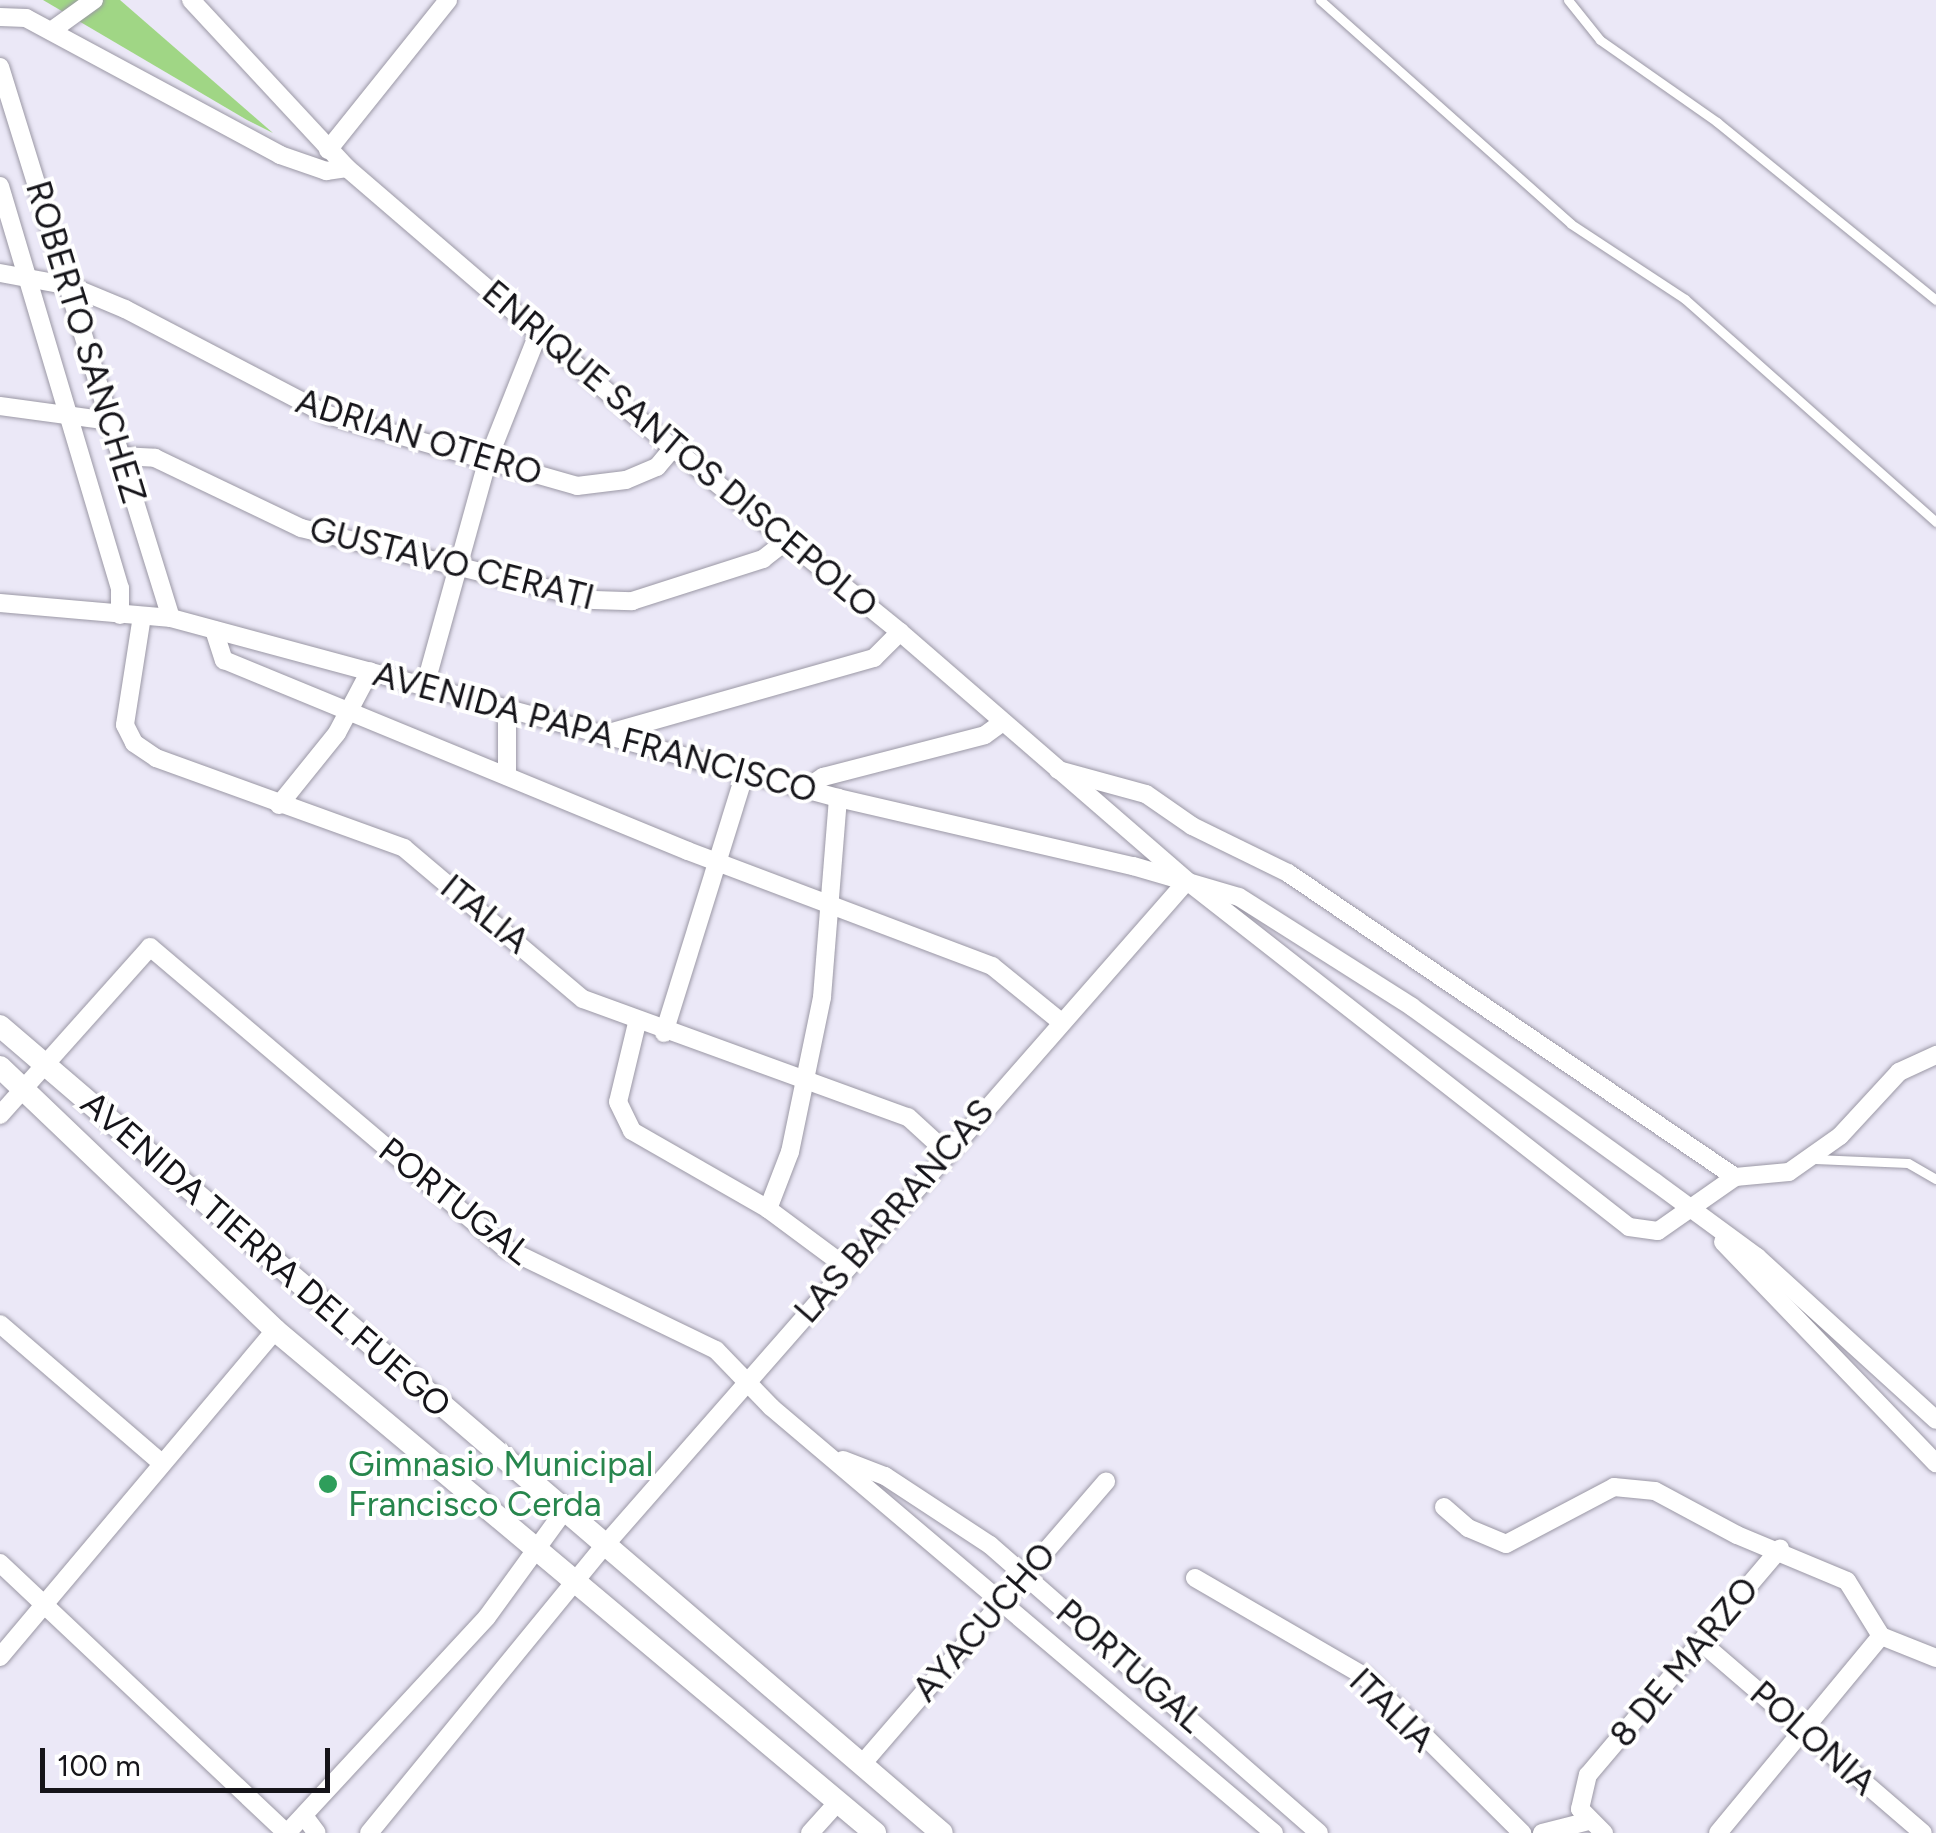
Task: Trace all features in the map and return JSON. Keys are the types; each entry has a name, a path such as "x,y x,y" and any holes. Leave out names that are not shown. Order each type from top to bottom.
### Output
{"street":[{"path":"51,31 94,0"},
{"name":"ENRIQUE SANTOS DISCEPOLO","path":"191,0 347,168 673,448 900,632 1000,724 1187,881 1629,1227 1658,1231 1735,1177"},
{"path":"328,150 448,0"},
{"path":"0,17 26,18 280,155 326,171 347,168"},
{"name":"ROBERTO SANCHEZ","path":"0,67 171,618"},
{"name":"ROBERTO SANCHEZ","path":"0,186 120,588 120,615"},
{"name":"ADRIAN OTERO","path":"0,273 70,286 304,406 486,462 593,488 657,467 673,448"},
{"path":"425,686 486,462 539,331"},
{"path":"0,406 109,420"},
{"name":"GUSTAVO CERATI","path":"120,456 154,458 302,528 459,570 594,600 632,601 763,559 786,541"},
{"name":"AVENIDA PAPA FRANCISCO","path":"0,602 171,618 745,774 1187,881"},
{"name":"ITALIA","path":"142,616 123,705 134,743 156,758 404,848 582,1000 664,1033 908,1117 944,1150"},
{"path":"214,630 224,660 717,862 992,966 1060,1021"},
{"path":"600,735 874,658 900,632"},
{"path":"279,804 349,711 370,671"},
{"path":"507,709 507,776"},
{"path":"806,789 823,777 985,735 1000,724"},
{"path":"1055,770 1146,794 1192,826 1288,873 1735,1177 1789,1172 1812,1159 1873,1092 1936,1055"},
{"path":"664,1033 745,774"},
{"path":"768,1209 790,1152 834,907 838,798"},
{"path":"1187,881 1284,921 1688,1209 1756,1258 1936,1420"},
{"name":"LAS BARRANCAS","path":"369,1833 605,1545 944,1150 1187,881"},
{"name":"PORTUGAL","path":"44,1064 150,946 505,1248 716,1350 828,1455 1002,1599 1267,1831"},
{"path":"637,1023 618,1102 622,1118 632,1130 768,1209 846,1267"},
{"name":"AVENIDA TIERRA DEL FUEGO","path":"0,1026 942,1833"},
{"path":"3,1107 44,1064"},
{"name":"AVENIDA TIERRA DEL FUEGO","path":"0,1067 275,1330 875,1833"},
{"path":"1710,1226 1750,1276 1936,1463"},
{"path":"0,1324 159,1462"},
{"path":"0,1657 159,1462 275,1330"},
{"name":"PORTUGAL","path":"828,1455 885,1476 1025,1573 1318,1833"},
{"name":"AYACUCHO","path":"862,1763 1106,1481"},
{"path":"1444,1507 1468,1528 1506,1544 1602,1492 1636,1486 1847,1581 1881,1636 1936,1658"},
{"path":"0,1563 287,1833 487,1617 564,1511"},
{"name":"8 DE MARZO","path":"1596,1827 1580,1809 1588,1775 1780,1548"},
{"name":"ITALIA","path":"1194,1578 1364,1676 1522,1833"},
{"path":"1718,1833 1881,1636"},
{"name":"POLONIA","path":"1702,1643 1923,1833"},
{"path":"810,1833 838,1802"},
{"path":"304,1816 317,1833"},
{"path":"1542,1833 1596,1827"}],"lane":[{"path":"1320,0 1571,224 1698,310 1936,522"},
{"path":"1568,0 1600,40 1717,122 1936,300"},
{"path":"1812,1159 1908,1162 1936,1179"}],"green space":[{"path":"43,0 120,0 273,133 247,120"}],"place":[{"name":"Gimnasio Municipal Francisco Cerda","path":"328,1484"}]}
